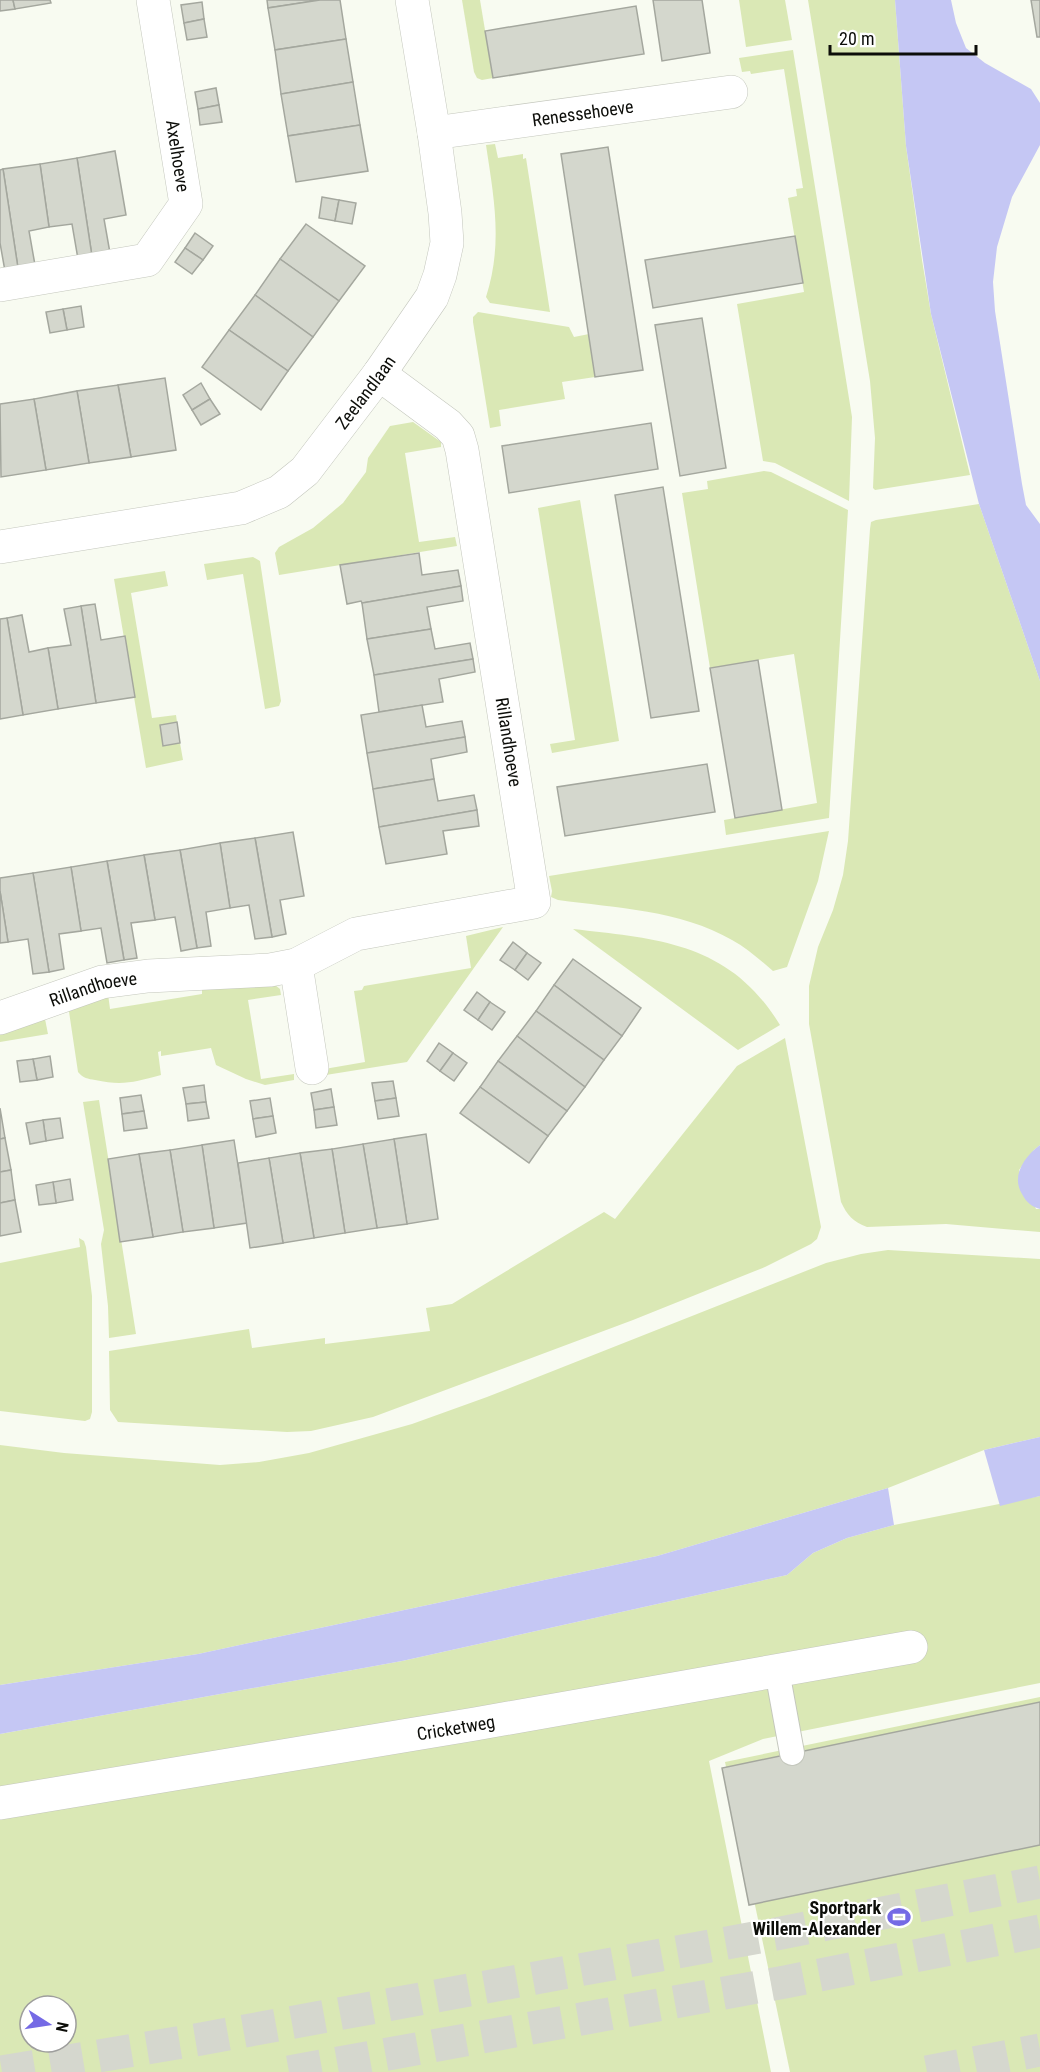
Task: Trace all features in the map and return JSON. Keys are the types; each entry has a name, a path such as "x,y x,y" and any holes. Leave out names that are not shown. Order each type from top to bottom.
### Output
{"street":[{"name":"Axelhoeve","path":"0,285 147,260 186,204 153,0"},
{"name":"Zeelandlaan","path":"0,547 241,508 279,492 305,471 379,374 432,297 441,275 447,243 446,213 412,0"},
{"name":"Renessehoeve","path":"434,133 731,92"},
{"name":"Rillandhoeve","path":"0,1018 102,982 148,976 270,970 296,965 356,934 534,902 458,436 448,425 379,374"},
{"path":"296,965 312,1068"},
{"name":"Cricketweg","path":"0,1803 475,1725 911,1647"}],"lane":[{"path":"777,1671 792,1753"}],"green space":[{"path":"462,0 480,0 493,78 482,80 477,78 474,72"},
{"path":"739,0 785,0 792,40 746,47"},
{"path":"808,0 895,0 906,146 922,260 931,314 970,475 875,490 873,488 875,438 870,381"},
{"path":"793,50 852,417 849,501 775,463 763,461 737,304 804,292 788,198 797,196 796,189 803,188 784,69 751,74 750,71 742,72 739,58"},
{"path":"495,144 498,158 523,154 523,159 526,158 550,312 490,303 486,297 496,240 494,203 486,145"},
{"path":"478,312 569,327 574,337 589,334 595,377 562,382 565,399 499,410 501,426 490,428 473,322 473,317"},
{"path":"413,422 441,442 441,447 405,453 419,542 455,537 457,546 279,575 275,553 279,547 313,528 343,503 366,472 368,458 390,426"},
{"path":"764,471 771,472 848,510 829,818 726,835 724,820 817,803 794,654 710,668 682,493 708,489 707,481"},
{"path":"580,500 619,741 552,753 550,744 575,740 538,508"},
{"path":"979,504 1040,681 1040,1145 1019,1170 1036,1209 1040,1209 1040,1232 946,1224 867,1227 851,1218 841,1202 809,1024 809,986 818,947 833,910 843,875 848,841 871,522"},
{"path":"253,557 260,561 281,701 279,706 265,709 243,574 207,580 204,564"},
{"path":"165,571 168,586 131,593 152,718 176,715 177,722 160,725 163,746 180,743 183,760 146,768 114,579"},
{"path":"829,831 818,881 787,967 773,971 738,943 691,922 625,908 558,900 551,897 549,876"},
{"path":"503,927 407,1062 307,1078 307,1072 365,1062 354,991 362,990 364,986 471,968 466,936"},
{"path":"573,929 664,942 715,961 739,977 760,998 780,1025 738,1050"},
{"path":"275,985 280,989 281,995 248,1000 261,1079 294,1074 294,1080 265,1085 246,1079 216,1065 211,1048 161,1056 161,1051 158,1052 161,1075 136,1081 105,1082 86,1078 78,1072 68,1005 108,994 110,1009 202,994 202,987"},
{"path":"44,1014 48,1034 0,1042 0,1027"},
{"path":"785,1038 821,1227 817,1239 811,1244 765,1267 633,1320 373,1417 311,1431 287,1432 118,1422 110,1410 109,1351 249,1329 252,1348 325,1338 325,1344 430,1331 426,1308 452,1304 604,1212 615,1219 737,1066"},
{"path":"99,1100 136,1334 109,1338 101,1244 104,1230 83,1102"},
{"path":"79,1238 84,1241 86,1247 92,1296 92,1412 90,1419 85,1421 0,1411 0,1263 80,1247"},
{"path":"888,1250 1040,1259 1040,1437 984,1450 888,1488 657,1556 198,1654 0,1685 0,1445 64,1453 220,1465 259,1462 309,1453 412,1424 487,1397 826,1263"},
{"path":"1040,1496 1040,1683 763,1739 709,1761 771,2072 0,2072 0,1734 402,1661 787,1575 813,1553 847,1538 894,1525"},
{"name":"Sportpark Willem-Alexander","path":"1040,1697 1040,2072 790,2072 725,1762"}],"water":[{"path":"895,0 951,0 956,23 966,48 985,63 1031,89 1040,103 1040,145 1012,197 997,247 993,282 995,311 1026,505 1040,524 1040,681 979,504 931,314 906,146"},
{"path":"1040,1145 1040,1209 1025,1199 1018,1180 1024,1161"},
{"path":"1040,1437 1040,1496 1000,1506 984,1450"},
{"path":"888,1488 894,1525 847,1538 813,1553 787,1575 402,1661 0,1734 0,1685 198,1654 657,1556"}],"building":[{"path":"0,0 13,0 15,9 0,11"},
{"path":"13,0 50,0 51,3 15,9"},
{"path":"267,0 320,0 268,8"},
{"path":"320,0 340,0 346,39 275,50 268,8"},
{"path":"653,0 702,0 710,53 662,61"},
{"path":"1031,0 1040,0 1040,37 1037,37"},
{"path":"202,2 204,19 184,23 181,5"},
{"path":"636,6 644,54 493,78 485,31"},
{"path":"204,19 207,37 187,40 184,23"},
{"path":"346,39 353,82 281,94 275,50"},
{"path":"353,82 360,125 288,136 281,94"},
{"path":"216,88 219,105 198,109 195,92"},
{"path":"219,105 222,122 200,125 198,109"},
{"path":"360,125 368,171 296,182 288,136"},
{"path":"608,147 643,370 595,377 561,154"},
{"path":"115,151 126,215 104,219 110,253 92,256 77,158"},
{"path":"77,158 92,256 78,259 72,224 49,227 40,164"},
{"path":"40,164 49,227 29,231 35,265 18,268 3,169"},
{"path":"3,169 18,268 5,271 0,243 0,170"},
{"path":"322,197 339,200 335,221 319,218"},
{"path":"339,200 356,203 352,224 335,221"},
{"path":"306,224 365,266 339,301 280,259"},
{"path":"195,233 213,246 203,260 185,248"},
{"path":"795,236 803,283 653,308 645,260"},
{"path":"185,248 203,260 192,274 175,262"},
{"path":"280,259 339,301 313,337 255,295"},
{"path":"255,295 313,337 288,371 229,330"},
{"path":"81,306 84,327 67,330 63,309"},
{"path":"63,309 67,330 50,333 46,312"},
{"path":"702,318 726,468 680,476 655,325"},
{"path":"229,330 288,371 261,410 202,367"},
{"path":"165,378 176,450 131,457 118,385"},
{"path":"201,383 210,399 192,410 183,395"},
{"path":"118,385 131,457 89,463 77,391"},
{"path":"77,391 89,463 46,470 34,399"},
{"path":"34,399 46,470 1,477 0,404"},
{"path":"210,399 220,414 201,425 192,410"},
{"path":"651,423 658,469 509,493 502,446"},
{"path":"663,487 699,711 651,718 615,495"},
{"path":"419,553 422,575 458,570 461,586 347,604 340,565"},
{"path":"461,586 463,601 427,607 431,629 367,639 362,603"},
{"path":"95,604 101,640 125,636 135,697 96,703 81,606"},
{"path":"81,606 96,703 58,709 48,648 71,645 64,609"},
{"path":"22,615 29,652 48,648 58,709 23,715 7,618"},
{"path":"7,618 23,715 0,719 0,619"},
{"path":"431,629 435,649 470,643 473,659 374,675 367,639"},
{"path":"473,659 475,672 439,679 443,702 379,712 374,675"},
{"path":"758,660 782,810 735,818 710,668"},
{"path":"422,705 426,727 462,721 465,737 367,753 361,715"},
{"path":"177,722 180,743 163,746 160,725"},
{"path":"465,737 467,752 431,759 434,779 373,789 367,753"},
{"path":"707,764 715,812 565,836 557,787"},
{"path":"434,779 438,801 474,795 477,810 379,827 373,789"},
{"path":"477,810 479,826 443,831 447,854 386,864 379,827"},
{"path":"293,832 304,896 280,900 286,934 272,937 255,838"},
{"path":"255,838 272,937 255,939 249,905 230,908 220,843"},
{"path":"220,843 230,908 206,912 211,946 197,948 180,850"},
{"path":"180,850 197,948 181,951 175,917 155,920 144,855"},
{"path":"144,855 155,920 131,923 137,958 124,960 107,861"},
{"path":"107,861 124,960 107,963 101,928 81,931 71,867"},
{"path":"71,867 81,931 59,934 64,969 49,972 33,873"},
{"path":"33,873 49,972 33,974 28,939 8,942 0,878"},
{"path":"0,891 8,942 0,943"},
{"path":"513,942 527,953 515,970 500,960"},
{"path":"527,953 541,963 528,980 515,970"},
{"path":"573,959 641,1008 622,1036 554,985"},
{"path":"554,985 622,1036 604,1060 536,1011"},
{"path":"477,992 490,1002 478,1020 464,1010"},
{"path":"490,1002 505,1012 492,1030 478,1020"},
{"path":"536,1011 604,1060 585,1087 517,1036"},
{"path":"517,1036 585,1087 567,1111 498,1061"},
{"path":"439,1043 453,1053 440,1071 427,1061"},
{"path":"453,1053 467,1063 454,1081 440,1071"},
{"path":"50,1056 53,1077 37,1080 33,1059"},
{"path":"33,1059 37,1080 20,1082 17,1061"},
{"path":"498,1061 567,1111 548,1136 480,1087"},
{"path":"393,1081 396,1098 375,1101 372,1083"},
{"path":"204,1085 206,1102 186,1104 183,1088"},
{"path":"480,1087 548,1136 529,1163 460,1113"},
{"path":"331,1089 334,1107 314,1110 311,1093"},
{"path":"141,1095 144,1111 122,1114 120,1098"},
{"path":"270,1098 273,1116 253,1119 250,1101"},
{"path":"396,1098 399,1116 378,1119 375,1101"},
{"path":"206,1102 209,1118 188,1121 186,1104"},
{"path":"334,1107 337,1125 316,1128 314,1110"},
{"path":"0,1108 5,1138 0,1139"},
{"path":"144,1111 147,1128 124,1131 122,1114"},
{"path":"273,1116 276,1133 256,1137 253,1119"},
{"path":"60,1118 63,1138 46,1141 43,1120"},
{"path":"43,1120 46,1141 30,1144 26,1123"},
{"path":"426,1134 438,1219 407,1224 394,1139"},
{"path":"5,1138 11,1170 0,1172 0,1139"},
{"path":"394,1139 407,1224 377,1228 363,1144"},
{"path":"234,1140 247,1223 214,1228 202,1145"},
{"path":"363,1144 377,1228 345,1233 332,1149"},
{"path":"202,1145 214,1228 183,1232 170,1150"},
{"path":"332,1149 345,1233 314,1238 300,1153"},
{"path":"170,1150 183,1232 153,1237 139,1154"},
{"path":"300,1153 314,1238 283,1243 269,1158"},
{"path":"139,1154 153,1237 120,1242 108,1159"},
{"path":"269,1158 283,1243 250,1248 238,1163"},
{"path":"11,1170 15,1200 0,1203 0,1172"},
{"path":"70,1179 73,1200 56,1203 53,1182"},
{"path":"53,1182 56,1203 39,1205 36,1185"},
{"path":"15,1200 21,1232 0,1236 0,1203"},
{"name":"Sportpark Willem-Alexander","path":"1040,1702 1040,1845 749,1905 722,1768"}],"tunnel":[{"path":"2,2072 201,2039 776,1934 1040,1882"},
{"path":"289,2072 785,1982 1040,1931"},
{"path":"927,2072 1040,2050"}],"place":[{"name":"Sportpark Willem-Alexander","path":"899,1917"}]}
